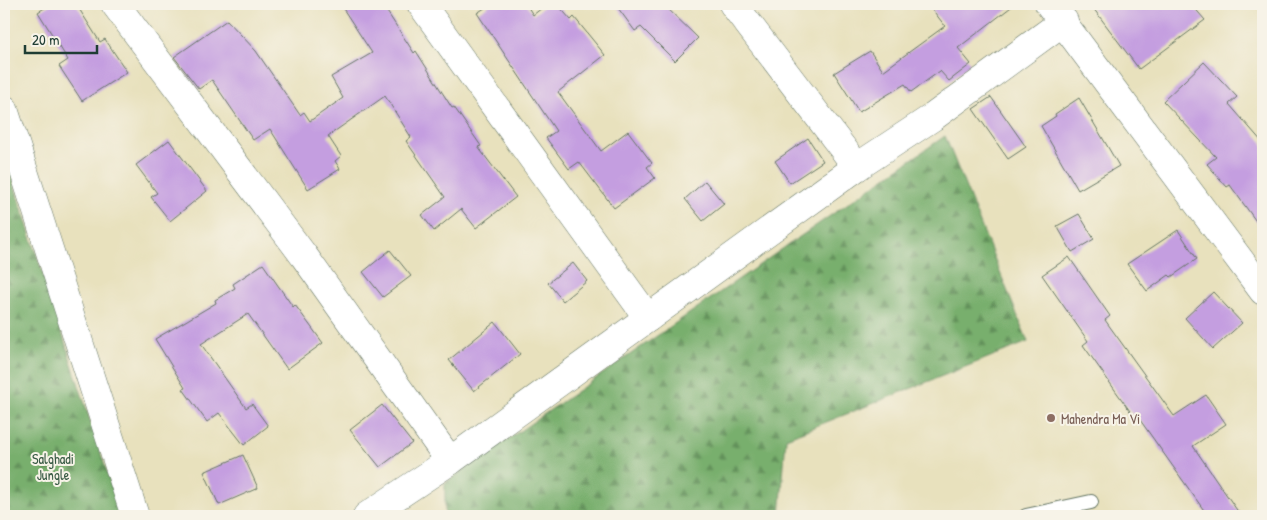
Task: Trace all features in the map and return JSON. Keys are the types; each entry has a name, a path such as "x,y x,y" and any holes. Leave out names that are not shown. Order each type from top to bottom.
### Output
{"street":[{"path":"115,4 310,264 450,461"},
{"path":"421,4 648,318"},
{"path":"733,4 857,167"},
{"path":"367,516 450,461 857,167 933,117 1056,13 1263,291"},
{"path":"4,109 135,516"}],"lane":[{"path":"1026,516 1091,502"}],"green space":[{"path":"945,136 1028,342 786,438 780,516 445,516 445,483"},
{"name":"Salghadi Jungle","path":"4,153 121,516 4,516"}],"building":[{"path":"51,4 76,4 100,42 105,39 127,72 82,101 59,66 68,60 38,12"},
{"path":"340,4 382,4 414,53 416,51 452,108 454,107 481,146 478,147 516,197 476,228 461,209 434,231 422,215 445,197 406,141 411,137 385,96 328,136 341,156 335,161 340,169 308,189 270,129 253,140 212,80 199,89 174,57 227,20 256,51 300,115 304,112 310,121 343,98 331,77 372,53"},
{"path":"491,4 526,4 533,15 547,4 557,4 571,20 574,17 605,55 558,92 601,151 628,131 652,163 647,167 655,178 614,208 579,162 569,169 546,138 556,131 477,13"},
{"path":"615,4 663,4 698,38 675,61 641,27 635,31"},
{"path":"928,4 1015,4 958,48 971,64 949,81 940,71 911,92 905,84 859,112 834,73 870,51 883,71 945,26"},
{"path":"1090,4 1191,4 1205,20 1139,69"},
{"path":"1204,62 1237,97 1229,104 1263,143 1263,231 1230,185 1227,187 1207,164 1216,157 1163,101"},
{"path":"991,97 1026,147 1008,159 973,109"},
{"path":"1079,98 1119,166 1078,190 1041,126"},
{"path":"808,138 823,161 790,183 775,161"},
{"path":"169,140 207,191 170,221 151,197 157,193 136,165"},
{"path":"705,181 724,204 703,221 685,199"},
{"path":"1079,214 1094,239 1072,252 1057,226"},
{"path":"1178,230 1197,259 1171,277 1169,275 1147,291 1127,264"},
{"path":"390,250 411,276 383,297 363,272"},
{"path":"1069,257 1110,316 1105,320 1174,416 1206,395 1226,424 1193,446 1241,516 1208,516 1140,420 1137,421 1083,345 1088,341 1042,275"},
{"path":"573,263 587,281 563,301 548,283"},
{"path":"263,264 293,307 295,305 323,343 287,369 248,314 201,344 246,408 252,404 268,426 244,445 219,413 207,422 183,389 185,388 155,339 216,303 215,300 235,288 233,284"},
{"path":"1213,292 1242,323 1213,349 1185,318"},
{"path":"495,322 520,354 474,391 449,360"},
{"path":"382,405 412,443 380,467 350,430"},
{"path":"243,455 258,488 219,505 204,472"}],"place":[{"name":"Mahendra Ma Vi","path":"1051,418"}]}
